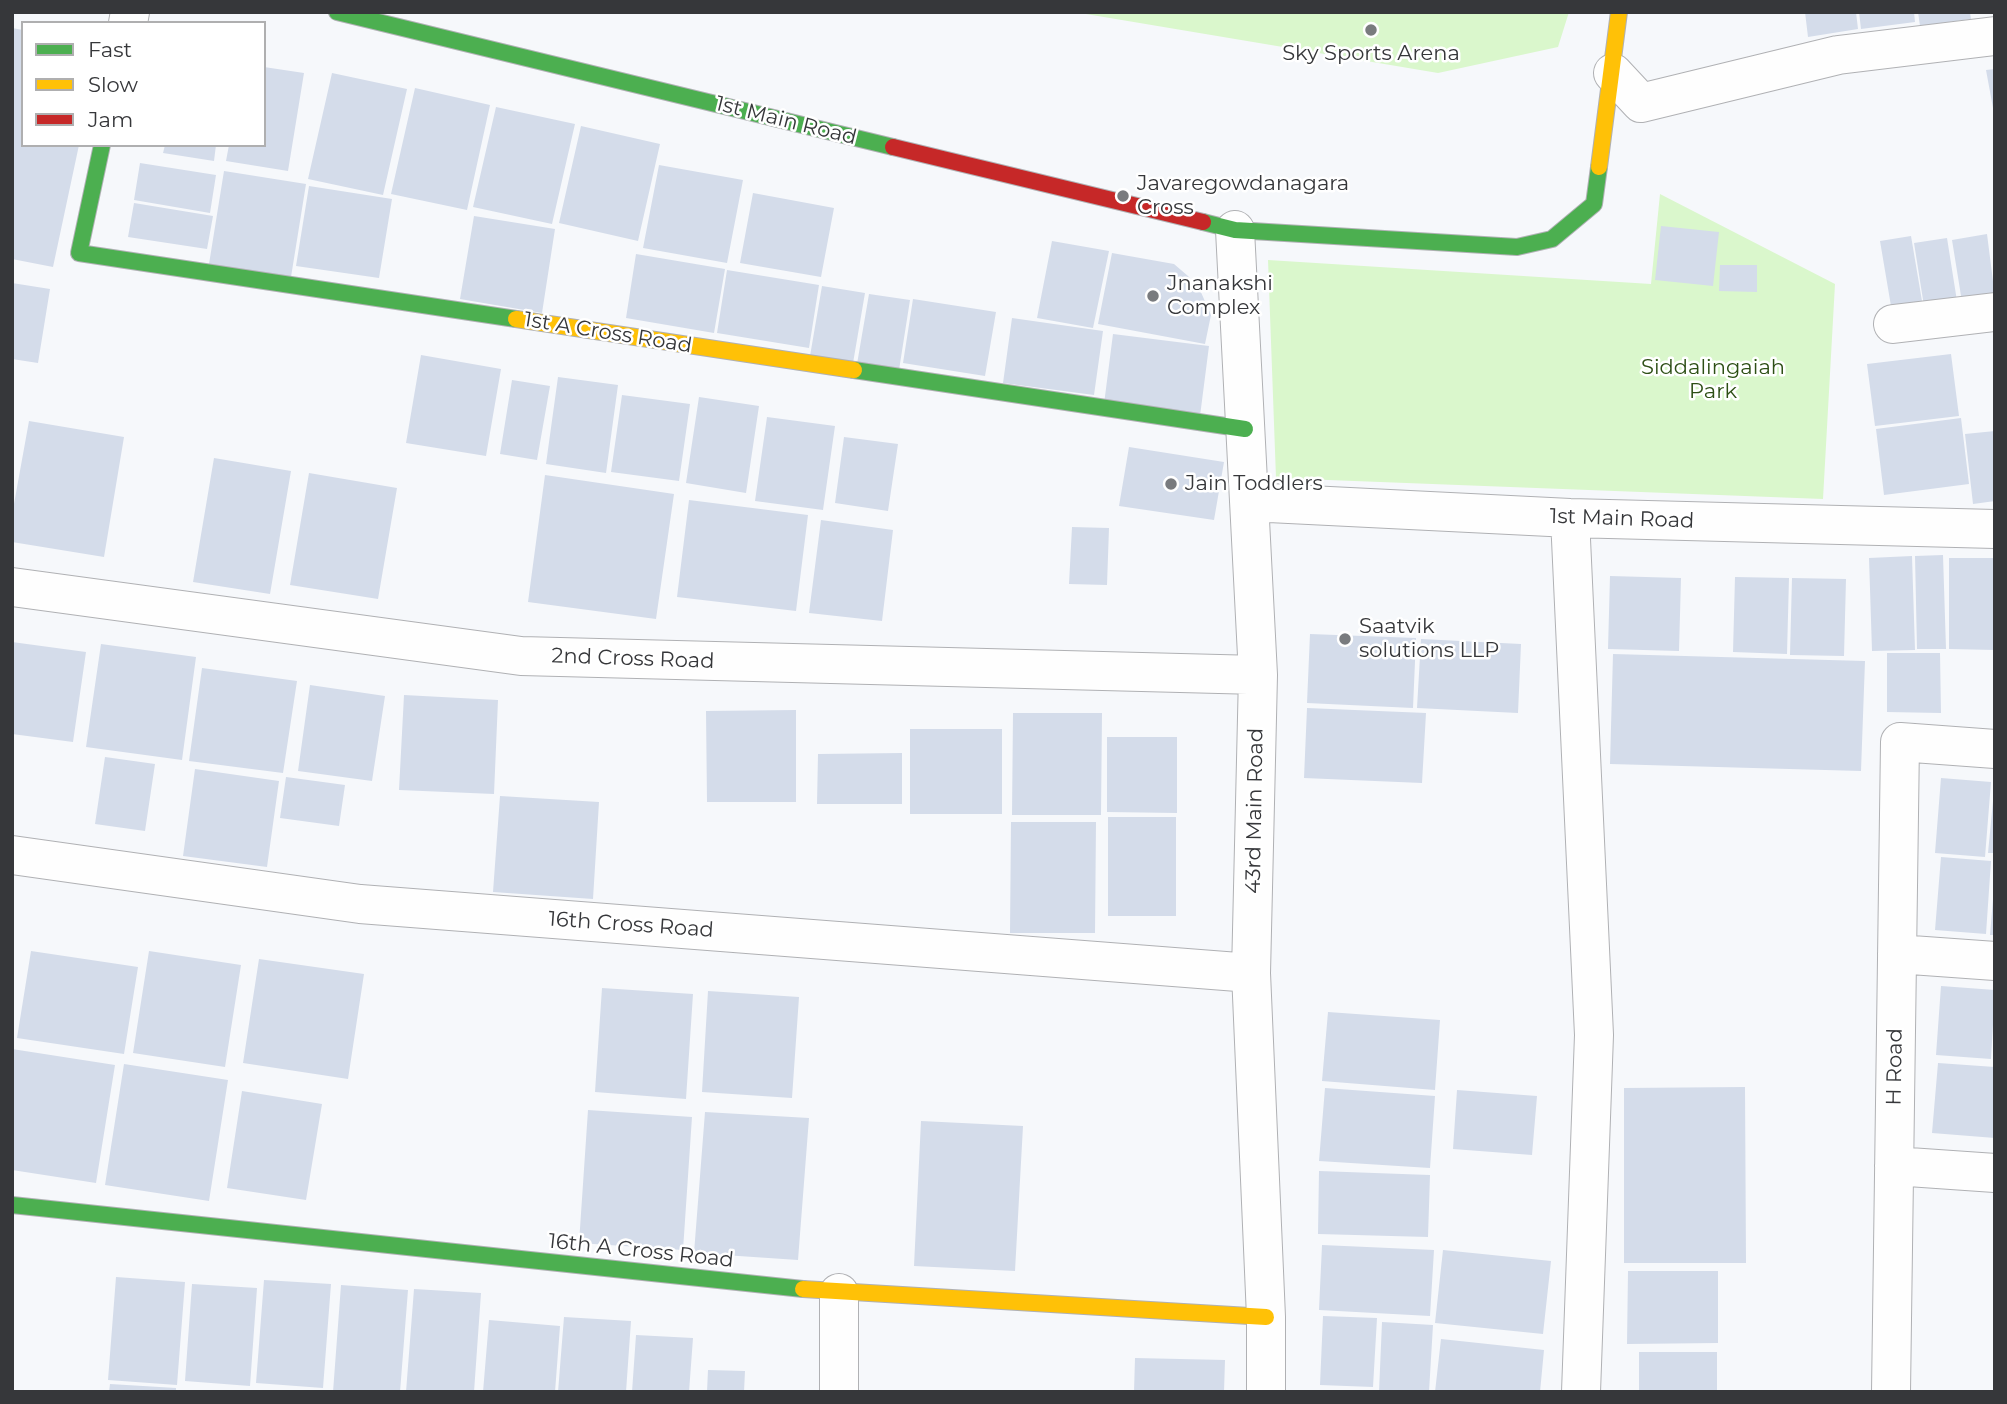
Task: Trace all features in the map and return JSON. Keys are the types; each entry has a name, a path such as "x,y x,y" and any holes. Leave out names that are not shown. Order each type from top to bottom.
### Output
{"street":[{"name":"1st Main Road","path":"337,12 1235,230 1517,247 1552,239 1594,204 1619,12"},
{"path":"1613,73 1641,103 1838,55 1995,36"},
{"name":"1st A Cross Road","path":"102,147 79,253 1245,429"},
{"name":"43rd Main Road","path":"1235,230 1258,675 1251,973 1266,1317 1266,1392"},
{"path":"1894,324 1995,312"},
{"name":"1st Main Road","path":"1249,502 1570,518 1995,528"},
{"path":"1570,518 1594,1035 1581,1392"},
{"name":"2nd Cross Road","path":"12,587 521,656 1258,675"},
{"name":"H Road","path":"1891,1392 1900,742 1995,749"},
{"name":"16th Cross Road","path":"12,855 360,904 1251,973"},
{"path":"1897,954 1995,961"},
{"path":"1894,1166 1995,1173"},
{"name":"16th A Cross Road","path":"12,1205 839,1293 1266,1317"},
{"path":"839,1293 839,1392"}],"green space":[{"name":"Sky Sports Arena","path":"1074,12 1569,12 1558,47 1438,73"},
{"name":"Siddalingaiah Park","path":"1660,194 1835,284 1823,499 1276,478 1268,260 1651,284"}],"building":[{"path":"1805,12 1856,12 1858,29 1808,37"},
{"path":"1859,12 1914,12 1915,22 1861,29"},
{"path":"1918,12 1970,12 1971,19 1920,26"},
{"path":"12,28 21,30 21,147 79,147 53,267 12,259"},
{"path":"266,67 304,73 288,171 226,161 229,147 266,147"},
{"path":"1995,69 1995,108 1993,108 1986,70"},
{"path":"332,73 407,89 383,195 308,179"},
{"path":"415,88 490,105 467,210 391,194"},
{"path":"496,107 575,124 552,224 473,207"},
{"path":"581,126 660,144 638,241 559,223"},
{"path":"164,147 216,147 214,161 163,153"},
{"path":"140,163 216,175 210,213 134,200"},
{"path":"659,165 743,180 727,263 643,248"},
{"path":"224,171 306,184 291,277 209,264"},
{"path":"309,186 392,199 379,278 296,266"},
{"path":"753,193 834,208 821,277 740,263"},
{"path":"134,203 213,216 207,249 128,237"},
{"path":"474,216 555,229 542,313 460,299"},
{"path":"1661,226 1719,232 1713,286 1655,280"},
{"path":"1987,234 1995,297 1962,302 1952,240"},
{"path":"1911,236 1923,307 1892,312 1880,241"},
{"path":"1947,238 1957,301 1924,306 1914,243"},
{"path":"1052,241 1109,251 1093,328 1037,318"},
{"name":"Jnanakshi Complex","path":"1112,253 1174,264 1188,276 1200,290 1211,315 1205,344 1098,324"},
{"path":"636,254 725,269 714,333 626,318"},
{"path":"1720,265 1757,265 1757,292 1719,291"},
{"path":"727,270 819,285 809,348 717,333"},
{"path":"12,283 50,289 38,363 12,359"},
{"path":"822,286 865,293 853,363 810,356"},
{"path":"869,294 910,300 899,370 857,364"},
{"path":"913,299 996,312 985,376 903,363"},
{"path":"1012,318 1103,331 1094,395 1003,383"},
{"path":"1113,334 1209,346 1200,416 1104,404"},
{"path":"1951,354 1959,416 1875,426 1867,364"},
{"path":"421,355 501,369 486,456 406,443"},
{"path":"558,377 618,385 606,473 546,464"},
{"path":"512,380 550,386 537,460 500,454"},
{"path":"622,395 690,404 679,481 611,472"},
{"path":"699,397 759,406 746,493 686,483"},
{"path":"767,417 835,426 823,510 755,501"},
{"path":"1961,418 1969,484 1884,495 1876,429"},
{"path":"29,421 124,437 104,557 12,542 12,515"},
{"path":"1995,431 1995,501 1973,504 1965,434"},
{"path":"844,437 898,444 888,511 835,503"},
{"name":"Jain Toddlers","path":"1129,447 1224,462 1214,520 1119,506"},
{"path":"214,458 291,471 270,594 193,582"},
{"path":"309,473 397,488 378,599 290,585"},
{"path":"545,475 674,494 656,619 528,602"},
{"path":"689,500 808,515 796,611 677,597"},
{"path":"821,520 893,530 882,621 809,613"},
{"path":"1072,527 1109,528 1107,585 1069,584"},
{"path":"1943,555 1946,649 1917,649 1915,556"},
{"path":"1912,556 1915,650 1872,651 1869,558"},
{"path":"1949,558 1995,558 1995,650 1949,649"},
{"path":"1610,576 1681,578 1679,651 1608,649"},
{"path":"1735,577 1789,578 1787,654 1733,652"},
{"path":"1792,578 1846,579 1844,656 1790,655"},
{"path":"1310,634 1416,638 1413,708 1307,703"},
{"path":"1421,639 1521,644 1518,713 1417,708"},
{"path":"12,642 86,652 73,742 12,734"},
{"path":"101,644 196,657 182,760 86,747"},
{"path":"1887,653 1940,653 1941,713 1887,712"},
{"path":"1613,654 1865,661 1861,771 1610,764"},
{"path":"202,668 297,681 283,773 189,761"},
{"path":"310,685 385,696 372,781 298,771"},
{"path":"404,695 498,700 494,794 399,790"},
{"path":"1307,708 1426,713 1422,783 1304,778"},
{"path":"796,710 796,802 707,802 706,711"},
{"path":"1013,713 1102,713 1101,815 1012,815"},
{"path":"910,729 1002,729 1002,814 910,814"},
{"path":"1107,737 1177,737 1177,813 1107,812"},
{"path":"902,753 902,804 817,804 818,754"},
{"path":"105,757 155,764 145,831 95,824"},
{"path":"195,769 279,781 267,867 183,856"},
{"path":"286,777 345,785 339,826 280,818"},
{"path":"1941,778 1991,782 1985,857 1935,853"},
{"path":"500,796 599,802 593,899 493,892"},
{"path":"1993,801 1995,853 1988,853"},
{"path":"1108,817 1176,817 1176,916 1108,916"},
{"path":"1011,822 1096,822 1095,933 1010,933"},
{"path":"1941,857 1991,861 1986,934 1935,930"},
{"path":"1993,899 1995,935 1990,935"},
{"path":"31,951 138,967 124,1054 17,1038"},
{"path":"149,951 241,965 225,1067 133,1053"},
{"path":"259,959 364,974 348,1079 243,1063"},
{"path":"1941,986 1995,990 1991,1059 1936,1055"},
{"path":"602,988 693,994 686,1099 595,1092"},
{"path":"708,991 799,997 792,1098 702,1092"},
{"path":"1328,1012 1440,1020 1435,1090 1322,1081"},
{"path":"12,1049 115,1065 96,1183 12,1170"},
{"path":"1938,1063 1995,1067 1995,1138 1932,1133"},
{"path":"124,1064 228,1080 209,1201 105,1185"},
{"path":"1745,1087 1746,1263 1624,1263 1624,1088"},
{"path":"1325,1088 1435,1096 1430,1168 1319,1161"},
{"path":"1457,1090 1537,1096 1532,1155 1453,1149"},
{"path":"242,1091 322,1104 306,1200 227,1188"},
{"path":"588,1110 692,1117 683,1250 579,1243"},
{"path":"705,1112 809,1118 798,1260 694,1253"},
{"path":"921,1121 1023,1126 1015,1271 914,1266"},
{"path":"1319,1171 1430,1175 1428,1237 1318,1234"},
{"path":"1322,1245 1434,1250 1430,1316 1319,1310"},
{"path":"1443,1250 1551,1261 1543,1334 1435,1323"},
{"path":"1628,1271 1718,1271 1718,1343 1627,1344"},
{"path":"116,1277 185,1282 177,1385 108,1380"},
{"path":"264,1280 331,1284 323,1388 256,1383"},
{"path":"192,1284 257,1288 250,1386 185,1381"},
{"path":"341,1285 408,1290 400,1392 333,1392"},
{"path":"414,1289 481,1293 474,1392 406,1392"},
{"path":"1323,1316 1377,1318 1373,1387 1320,1385"},
{"path":"564,1317 631,1321 626,1392 558,1392"},
{"path":"489,1320 560,1326 555,1392 483,1392"},
{"path":"1382,1322 1433,1325 1429,1392 1379,1392"},
{"path":"636,1335 693,1338 689,1392 632,1392"},
{"path":"1441,1339 1544,1350 1540,1392 1435,1392"},
{"path":"1639,1352 1717,1352 1717,1392 1639,1392"},
{"path":"1135,1358 1225,1360 1224,1392 1134,1392"},
{"path":"708,1370 745,1371 744,1392 707,1392"},
{"path":"110,1384 176,1388 176,1392 109,1392"}],"traffic: fast":[{"path":"337,12 893,147"},
{"path":"102,147 79,253 516,319"},
{"path":"1203,222 1235,230 1517,247 1552,239 1594,204 1599,167"},
{"path":"854,370 1245,429"},
{"path":"12,1205 803,1289"}],"traffic: slow":[{"path":"1599,167 1619,12"},
{"path":"516,319 854,370"},
{"path":"803,1289 1266,1317"}],"traffic: jam":[{"path":"893,147 1203,222"}],"place":[{"name":"Sky Sports Arena","path":"1371,30"},
{"name":"Javaregowdanagara Cross","path":"1123,196"},
{"name":"Jnanakshi Complex","path":"1153,296"},
{"name":"Jain Toddlers","path":"1171,484"},
{"name":"Saatvik solutions LLP","path":"1345,639"}]}
